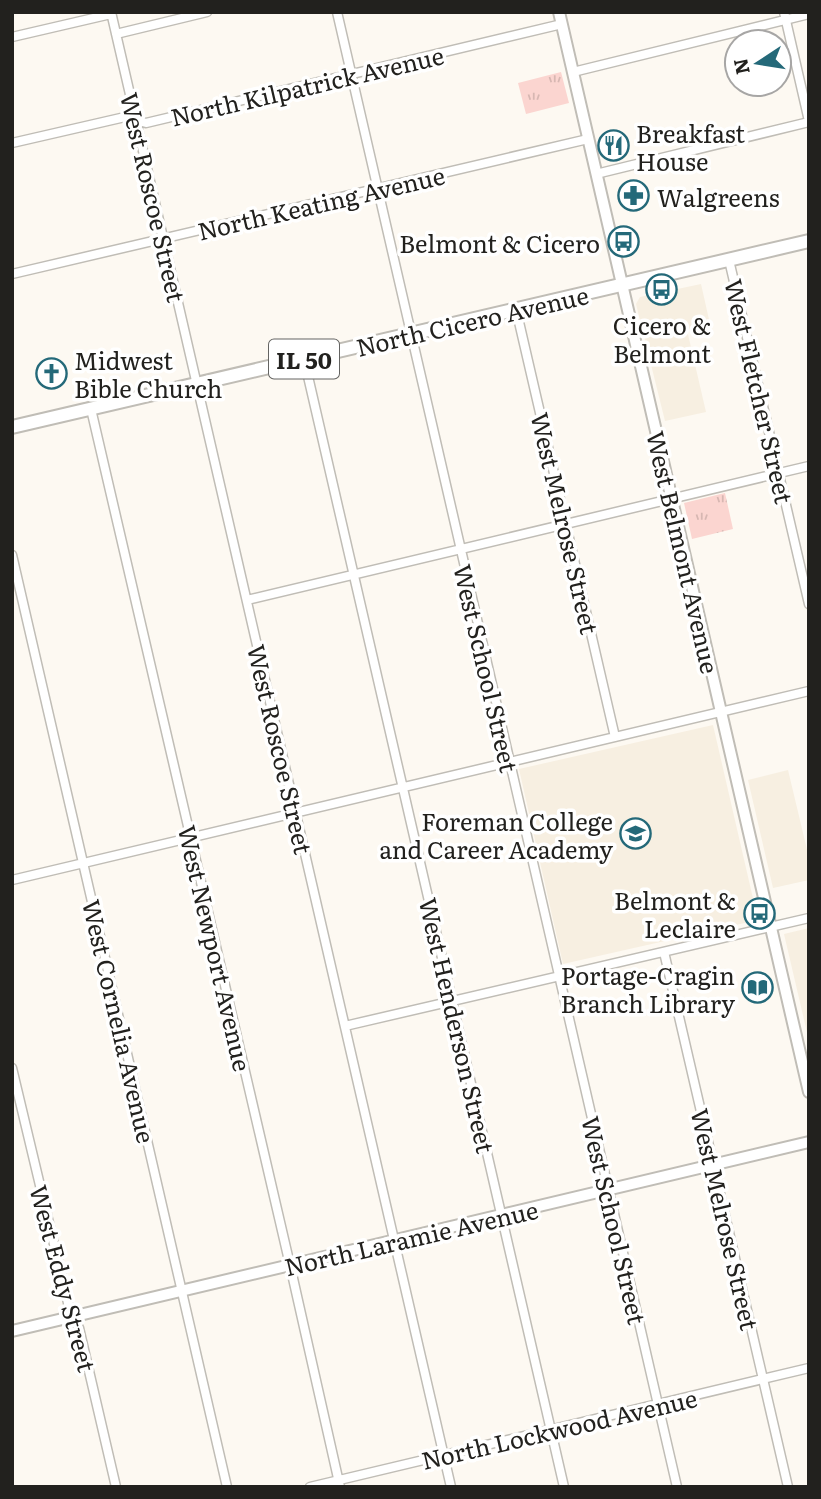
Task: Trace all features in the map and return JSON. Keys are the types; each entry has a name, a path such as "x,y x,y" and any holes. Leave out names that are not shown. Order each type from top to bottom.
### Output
{"main road":[{"name":"West Belmont Avenue","path":"559,12 809,1092"},
{"name":"North Cicero Avenue","path":"12,427 809,241"},
{"name":"North Laramie Avenue","path":"12,1331 809,1142"}],"street":[{"path":"116,34 206,12"},
{"name":"West School Street","path":"337,12 677,1487"},
{"path":"12,37 111,13"},
{"name":"West Roscoe Street","path":"111,13 451,1487"},
{"path":"573,72 785,16 809,14"},
{"path":"596,174 809,122 785,16"},
{"name":"North Kilpatrick Avenue","path":"12,144 125,117 146,124 562,24"},
{"name":"North Keating Avenue","path":"12,274 588,139"},
{"name":"West Fletcher Street","path":"729,260 809,604"},
{"name":"West Melrose Street","path":"516,309 615,737"},
{"name":"West Henderson Street","path":"304,359 564,1487"},
{"name":"West Newport Avenue","path":"91,409 339,1483"},
{"path":"247,600 809,466"},
{"name":"West Cornelia Avenue","path":"12,555 227,1487"},
{"path":"12,880 809,691"},
{"path":"345,1026 809,918"},
{"name":"West Melrose Street","path":"664,952 788,1487"},
{"name":"West Eddy Street","path":"12,1068 68,1307 79,1328 116,1487"},
{"name":"North Lockwood Avenue","path":"310,1487 339,1483 444,1455 809,1368"}],"shaded area":[{"path":"701,284 710,324 687,330 706,412 665,421 636,304 640,297"},
{"name":"Foreman College and Career Academy","path":"713,725 758,920 563,964 519,769"},
{"path":"788,770 809,858 809,880 773,888 748,780"},
{"path":"809,928 809,1041 784,934"}],"green space":[{"path":"561,72 569,103 526,114 518,83"},
{"path":"725,493 733,529 692,539 684,503"}],"place":[{"name":"Breakfast House","path":"613,146"},
{"name":"Walgreens","path":"634,196"},
{"name":"Belmont & Cicero","path":"623,242"},
{"name":"Cicero & Belmont","path":"662,290"},
{"name":"Midwest Bible Church","path":"51,373"},
{"name":"Foreman College and Career Academy","path":"636,834"},
{"name":"Belmont & Leclaire","path":"759,913"},
{"name":"Portage-Cragin Branch Library","path":"758,988"}]}
